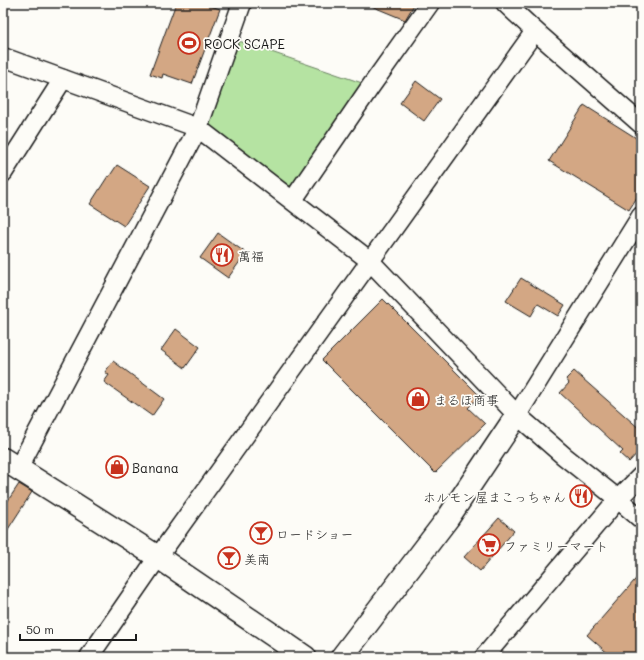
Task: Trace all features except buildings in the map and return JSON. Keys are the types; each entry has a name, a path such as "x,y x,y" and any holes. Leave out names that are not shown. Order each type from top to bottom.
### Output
{"street":[{"path":"242,3 198,128 11,464 158,556 305,657"},
{"path":"293,200 430,3"},
{"path":"505,3 641,124"},
{"path":"89,657 158,556 369,260 535,31"},
{"path":"3,57 198,128 369,260 517,415 564,456 641,519"},
{"path":"3,173 63,79"},
{"path":"342,657 448,518 517,415 641,216"},
{"path":"484,657 618,499 641,476"}],"green space":[{"path":"230,38 371,86 293,200 198,128"}],"place":[{"name":"ROCK SCAPE","path":"189,43"},
{"name":"萬福","path":"222,255"},
{"name":"まるほ商事","path":"418,399"},
{"name":"Banana","path":"117,467"},
{"name":"ホルモン屋まこっちゃん","path":"581,496"},
{"name":"ロードショー","path":"261,533"},
{"name":"ファミリーマート","path":"489,545"},
{"name":"美南","path":"229,558"}]}
